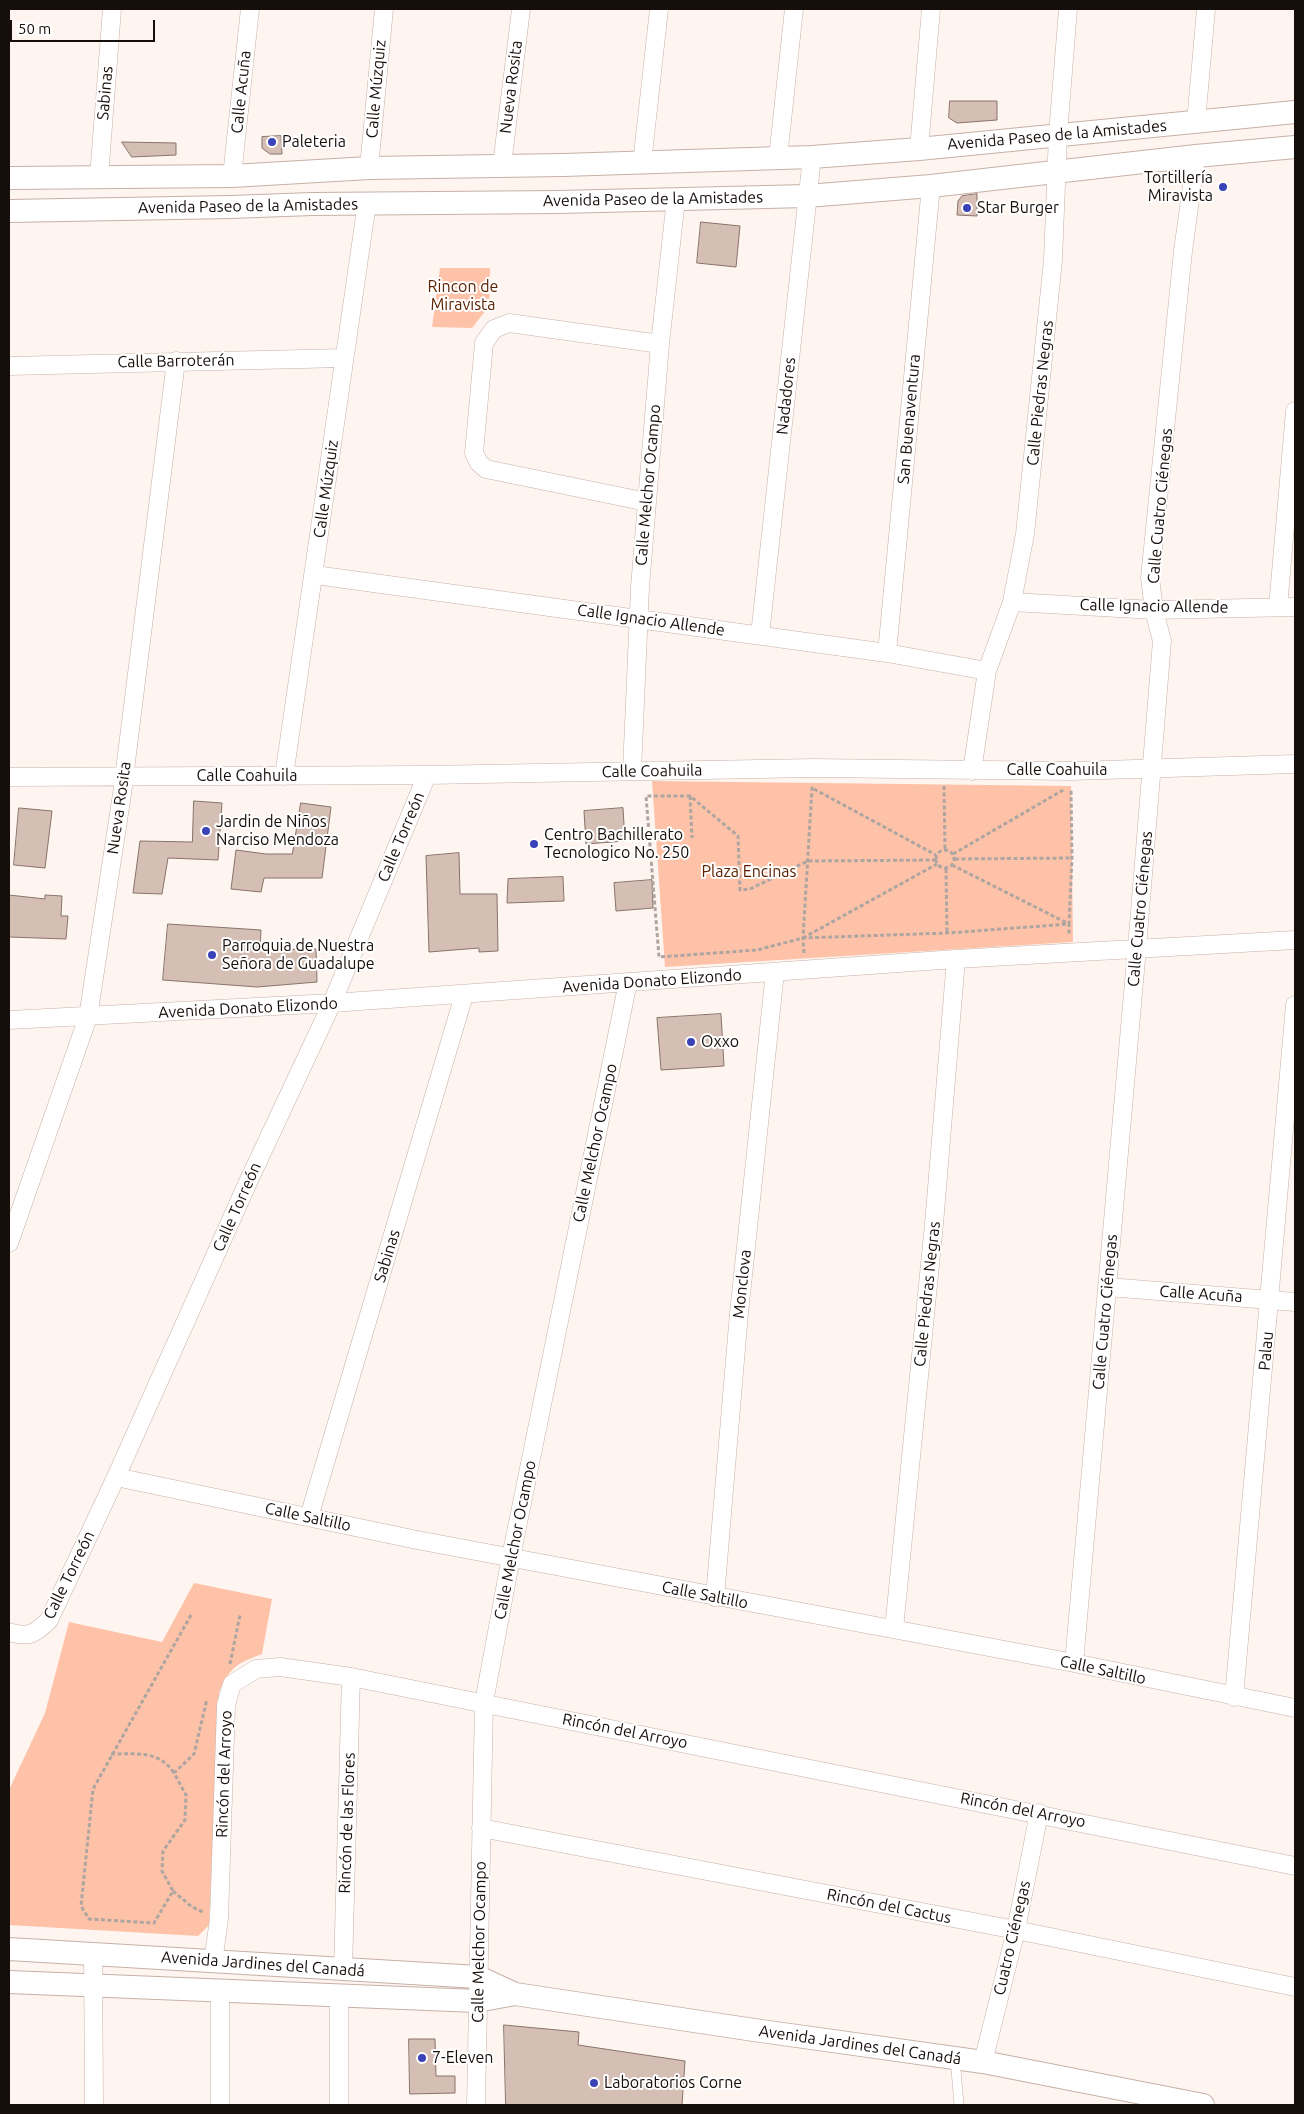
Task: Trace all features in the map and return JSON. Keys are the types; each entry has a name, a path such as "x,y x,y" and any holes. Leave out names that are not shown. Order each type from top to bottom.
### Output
{"street":[{"name":"Sabinas","path":"98,177 112,9"},
{"name":"Calle Acuña","path":"232,176 250,9"},
{"name":"Calle Múzquiz","path":"369,168 384,9"},
{"name":"Nueva Rosita","path":"502,165 521,9"},
{"path":"642,163 659,9"},
{"path":"778,158 794,9"},
{"path":"919,149 931,9"},
{"name":"Calle Piedras Negras","path":"972,771 988,671 1012,602 1025,534 1053,260 1058,134 1068,9"},
{"path":"1196,122 1206,9"},
{"name":"Avenida Paseo de la Amistades","path":"9,178 232,176 369,168 563,165 812,157 919,149 1295,112"},
{"name":"Avenida Paseo de la Amistades","path":"9,210 231,208 312,204 559,202 807,196 931,186 1196,156 1295,147"},
{"name":"Calle Cuatro Ciénegas","path":"1074,1663 1108,1287 1162,641 1154,610 1150,578 1184,251 1196,156"},
{"name":"Nadadores","path":"760,635 812,157"},
{"path":"559,202 563,165"},
{"path":"309,172 312,204"},
{"path":"56,179 58,210"},
{"name":"San Buenaventura","path":"887,653 931,186"},
{"name":"Calle Melchor Ocampo","path":"632,771 640,587 660,344 676,199"},
{"name":"Calle Múzquiz","path":"284,776 367,203"},
{"path":"647,502 486,469 479,463 474,453 484,343 494,329 509,323 660,344"},
{"name":"Calle Barroterán","path":"9,366 344,358"},
{"name":"Nueva Rosita","path":"9,1243 88,1017 124,776 176,361"},
{"path":"1287,607 1295,411"},
{"name":"Calle Ignacio Allende","path":"314,575 887,653 988,671"},
{"name":"Calle Ignacio Allende","path":"1012,602 1154,610 1287,607"},
{"name":"Calle Coahuila","path":"9,777 427,775 814,768 972,771 1152,769 1295,764"},
{"name":"Calle Torreón","path":"9,1632 20,1635 36,1633 49,1620 116,1478 249,1180 332,1003 427,775"},
{"name":"Avenida Donato Elizondo","path":"9,1020 464,995 956,959 1295,940"},
{"name":"Calle Piedras Negras","path":"894,1629 934,1224 956,959"},
{"name":"Monclova","path":"715,1597 739,1313 775,972"},
{"name":"Calle Melchor Ocampo","path":"476,2105 484,1702 511,1557 628,982"},
{"name":"Sabinas","path":"309,1517 464,995"},
{"name":"Palau","path":"1234,1697 1295,1005"},
{"name":"Calle Acuña","path":"1108,1287 1295,1302"},
{"name":"Calle Saltillo","path":"116,1478 715,1597 1074,1663 1295,1708"},
{"name":"Rincón del Arroyo","path":"213,1962 219,1919 226,1704 232,1684 256,1669 280,1667 351,1677 484,1702 1295,1866"},
{"name":"Rincón de las Flores","path":"343,1969 351,1677"},
{"name":"Cuatro Ciénegas","path":"983,2062 1016,1930 1039,1813"},
{"name":"Rincón del Cactus","path":"482,1828 1016,1930 1295,1986"},
{"name":"Avenida Jardines del Canadá","path":"9,1949 478,1977 514,1994 641,2014 983,2062 1203,2105"},
{"path":"93,1953 94,2105"},
{"name":"Avenida Jardines del Canadá","path":"9,1982 477,2001 514,1994"},
{"path":"220,1990 220,2105"},
{"path":"338,1996 338,2105"}],"lane":[{"path":"955,2058 959,2105"}],"path":[{"path":"1061,786 1071,786"},
{"path":"953,854 1071,786"},
{"path":"1069,924 1072,858 1071,786"},
{"path":"812,788 821,788"},
{"path":"803,938 936,860 940,851 946,850 953,854 955,859 952,865 946,869 940,868 936,860 812,788"},
{"path":"803,938 812,788"},
{"path":"934,788 954,788"},
{"path":"944,788 946,850"},
{"path":"936,860 808,861 750,889 740,890 738,836 690,796 646,796 659,957 756,950 803,938 947,933 1069,924"},
{"path":"690,796 692,838"},
{"path":"955,859 1072,858"},
{"path":"952,865 1069,924"},
{"path":"946,869 947,933"},
{"path":"173,1891 154,1923 89,1919 81,1906 93,1790 111,1754 191,1615"},
{"path":"226,1669 231,1663 240,1615"},
{"path":"174,1773 194,1754 208,1696"},
{"path":"111,1754 148,1754 168,1764 174,1773 186,1795 185,1820 163,1851 162,1871 173,1891 192,1907 219,1919"}],"green space":[{"name":"Rincon de Miravista","path":"440,268 490,268 489,306 472,328 432,327"},
{"name":"Plaza Encinas","path":"652,781 1071,786 1073,942 665,967"},
{"path":"194,1583 272,1599 262,1654 246,1660 235,1667 227,1676 219,1692 209,1925 198,1936 9,1925 9,1790 45,1713 69,1622 162,1642"}],"building":[{"path":"950,101 997,101 997,120 957,123 949,118"},
{"name":"Paleteria","path":"281,136 282,154 270,154 262,148 262,137"},
{"path":"122,142 176,143 176,155 132,157"},
{"name":"Star Burger","path":"977,194 977,216 957,215 958,201 962,196"},
{"path":"701,222 740,226 736,267 697,263"},
{"path":"194,801 222,803 218,860 168,858 162,894 133,893 140,841 192,842"},
{"path":"301,803 331,807 322,878 264,878 261,892 231,889 236,850 266,854 292,854"},
{"path":"19,808 52,811 45,868 14,865"},
{"path":"623,808 625,841 586,844 584,811"},
{"path":"459,853 460,894 497,894 498,951 479,952 479,948 429,952 426,856"},
{"path":"563,877 564,901 507,903 508,879"},
{"path":"652,880 653,908 616,911 614,883"},
{"path":"9,895 45,899 45,895 62,896 61,916 68,916 66,939 9,937"},
{"name":"Parroquia de Nuestra Señora de Guadalupe","path":"168,924 261,930 260,950 316,949 317,982 257,987 163,980"},
{"name":"Oxxo","path":"721,1014 724,1066 661,1070 657,1018"},
{"name":"Laboratorios Corne","path":"504,2025 579,2032 578,2045 685,2061 682,2105 506,2105"},
{"name":"7-Eleven","path":"409,2039 435,2039 436,2076 455,2076 455,2093 410,2094"}],"place":[{"name":"Paleteria","path":"272,142"},
{"name":"Tortillería Miravista","path":"1223,187"},
{"name":"Star Burger","path":"967,208"},
{"name":"Jardin de Niños Narciso Mendoza","path":"206,831"},
{"name":"Centro Bachillerato Tecnologico No. 250","path":"534,844"},
{"name":"Parroquia de Nuestra Señora de Guadalupe","path":"212,955"},
{"name":"Oxxo","path":"691,1042"},
{"name":"7-Eleven","path":"422,2058"},
{"name":"Laboratorios Corne","path":"594,2083"}]}
